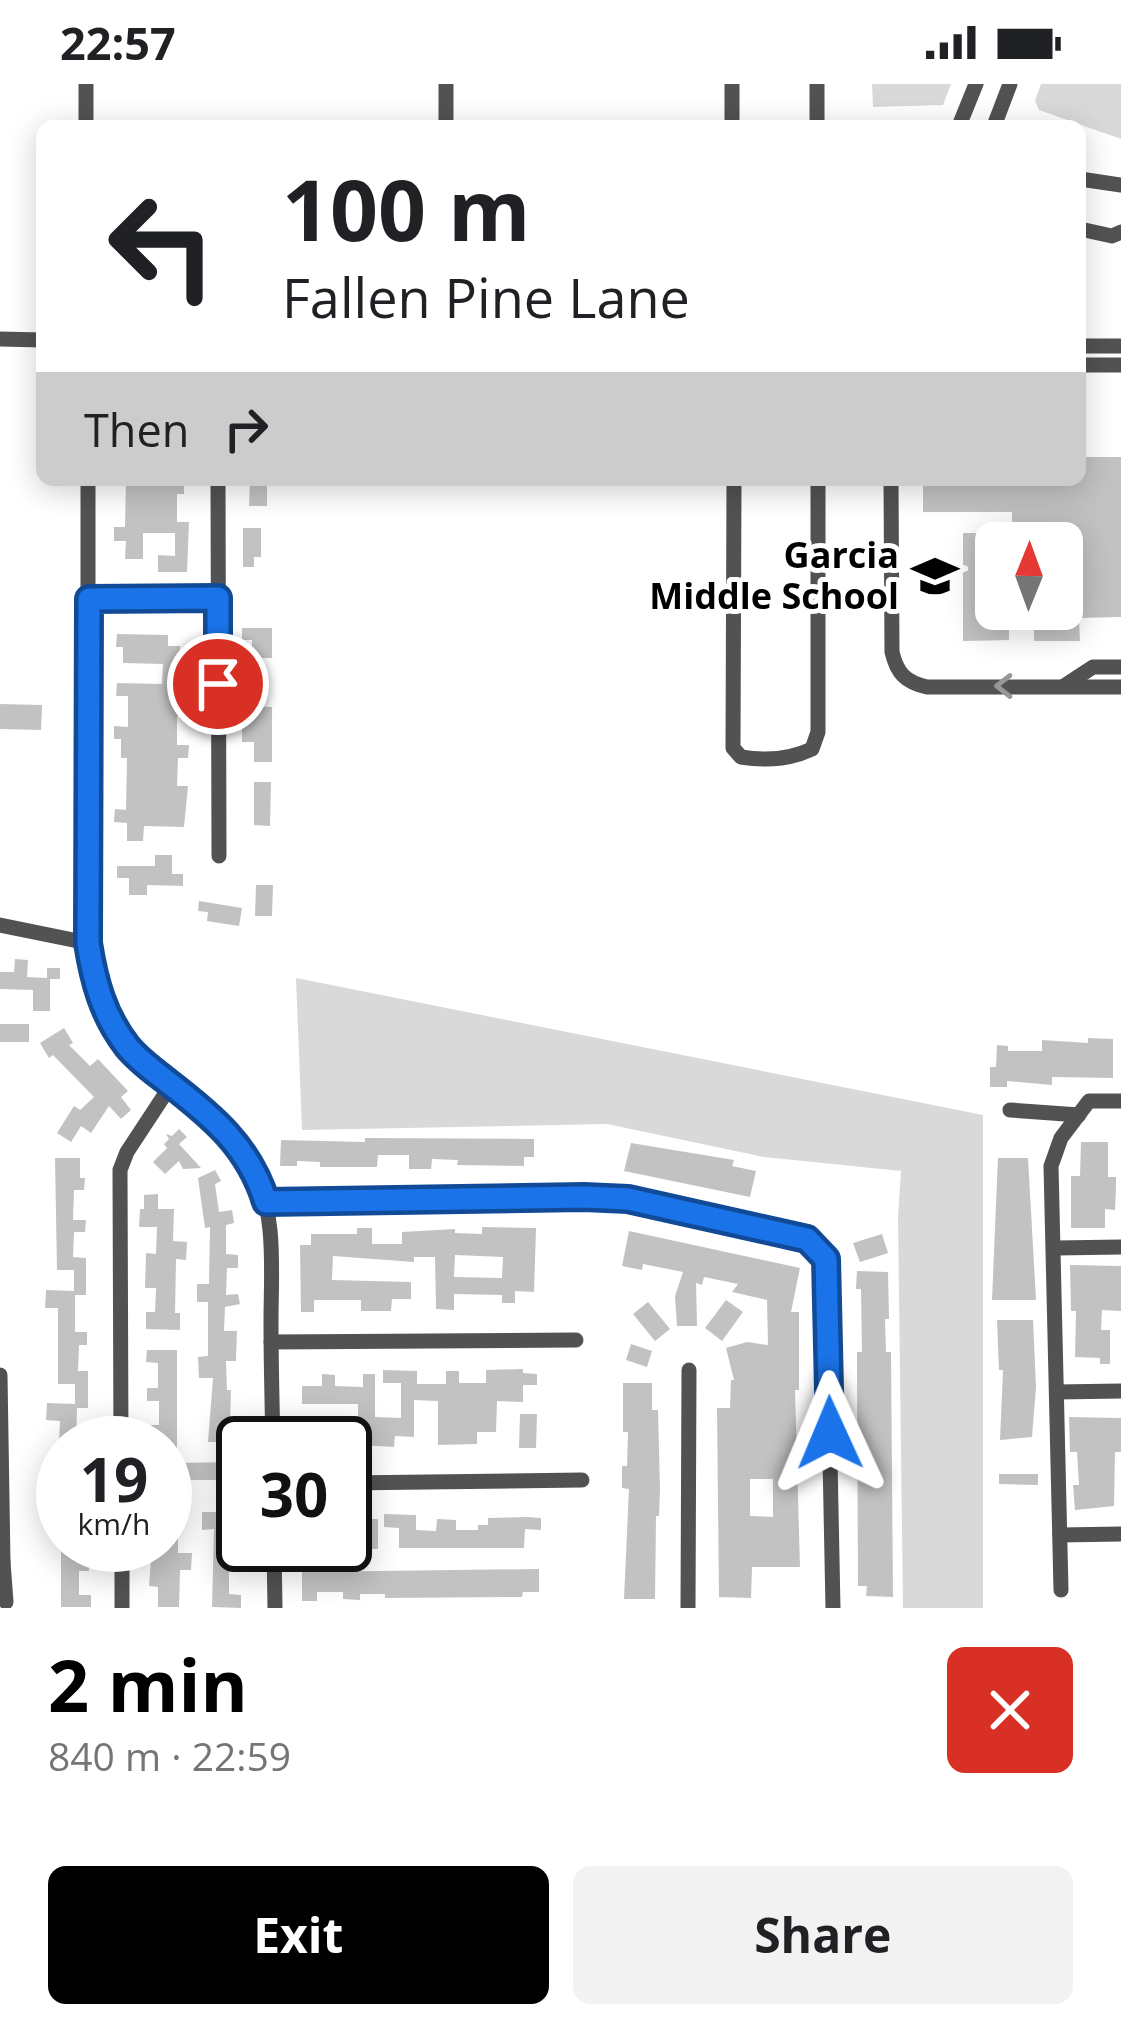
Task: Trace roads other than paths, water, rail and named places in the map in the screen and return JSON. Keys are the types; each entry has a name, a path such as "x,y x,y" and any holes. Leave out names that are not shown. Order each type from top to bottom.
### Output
{"street":[{"path":"86,84 86,120"},
{"path":"446,84 446,120"},
{"path":"732,84 732,120"},
{"path":"817,84 817,120"},
{"path":"962,120 976,84"},
{"path":"996,120 1010,84"},
{"path":"1086,180 1121,185"},
{"path":"1086,230 1112,236 1121,232"},
{"path":"0,339 36,340"},
{"path":"1086,346 1121,346"},
{"path":"1086,365 1121,365"},
{"path":"88,486 88,943 99,999 129,1049 237,1142 251,1165 266,1202 271,1236 272,1416"},
{"path":"218,486 219,856"},
{"path":"734,486 733,748 741,757 755,759 798,755 812,748 818,732 818,486"},
{"path":"891,486 892,652 896,669 910,683 927,687 1121,687"},
{"path":"89,599 218,598"},
{"path":"1064,686 1093,668 1121,667"},
{"path":"0,925 88,943"},
{"path":"121,1416 120,1170 171,1085"},
{"path":"1061,1590 1051,1166 1061,1138 1089,1101 1121,1101"},
{"path":"1010,1110 1079,1115"},
{"path":"266,1202 628,1199 807,1239 826,1259 833,1608"},
{"path":"1056,1248 1121,1247"},
{"path":"271,1342 576,1340"},
{"path":"688,1608 689,1370"},
{"path":"0,1375 6,1602"},
{"path":"1057,1392 1121,1391"},
{"path":"372,1483 582,1480"},
{"path":"1060,1535 1121,1534"},
{"path":"122,1572 122,1608"},
{"path":"274,1572 275,1608"}],"place":[{"name":"Garcia Middle School","path":"935,576"}]}
